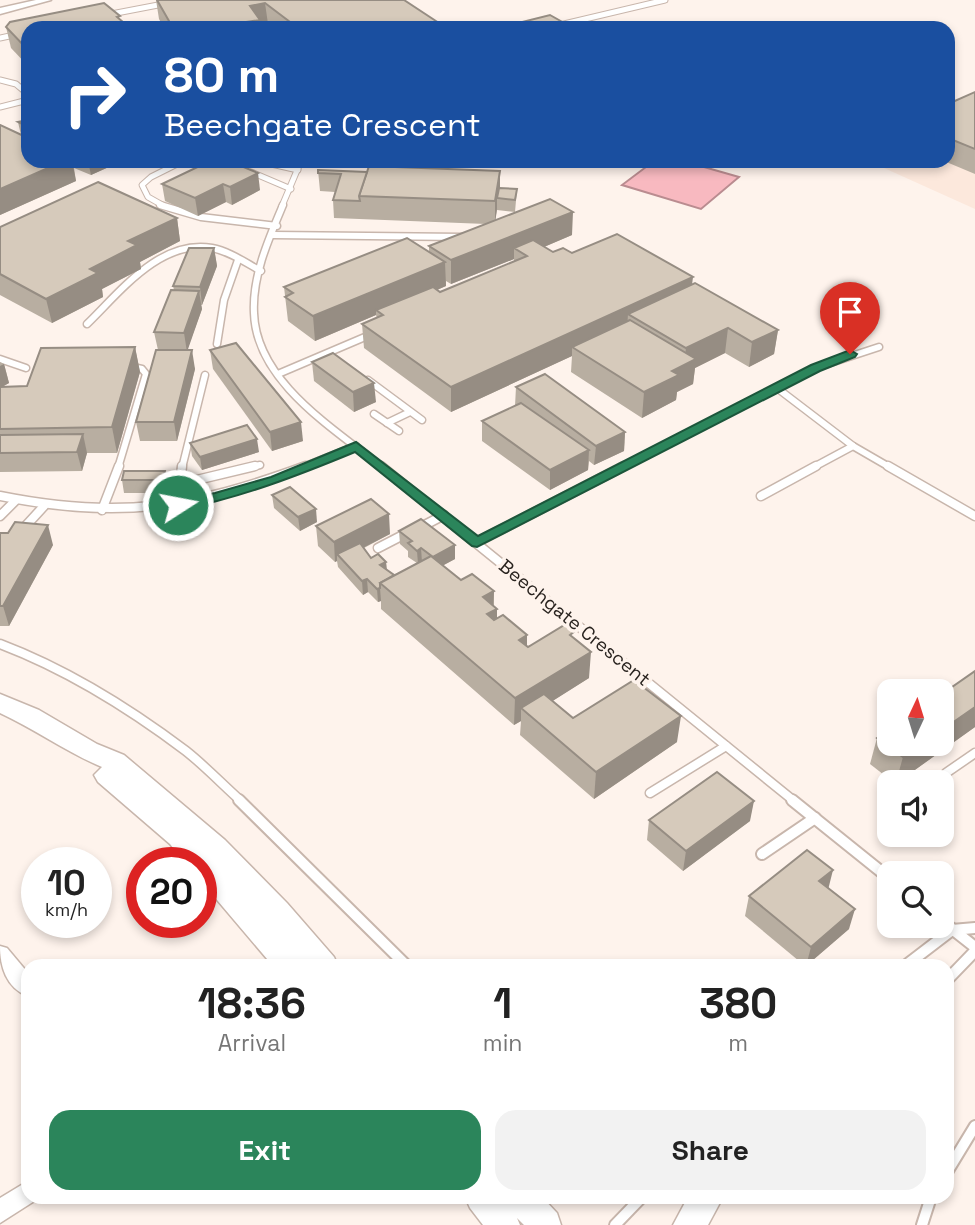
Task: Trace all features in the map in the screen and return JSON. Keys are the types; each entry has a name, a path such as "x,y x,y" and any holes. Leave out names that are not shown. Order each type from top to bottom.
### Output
{"main road":[{"path":"0,703 30,716 88,751 115,762 216,848 277,911 318,959"},
{"path":"88,751 101,769 178,837 285,959"},
{"path":"487,1204 504,1225"},
{"path":"527,1204 545,1225"},
{"path":"690,1225 703,1204"}],"street":[{"path":"0,11 47,0"},
{"path":"0,954 21,979"},
{"path":"0,1212 21,1197"}],"lane":[{"path":"104,16 184,0"},
{"path":"576,21 665,0"},
{"path":"0,38 21,34"},
{"path":"0,80 21,88"},
{"path":"0,107 21,102"},
{"path":"169,168 150,177 142,185 144,191 160,203 194,217 275,230 471,236"},
{"path":"241,168 291,189"},
{"path":"289,168 298,170"},
{"name":"Beechgate Crescent","path":"298,170 261,271 253,302 256,332 261,348 278,374 293,392 356,446 877,868"},
{"path":"86,324 139,276 178,250 209,248 261,271"},
{"path":"217,344 224,300 238,260"},
{"path":"278,374 382,330"},
{"path":"477,542 836,359 879,347"},
{"path":"331,352 341,359"},
{"path":"0,359 26,369"},
{"path":"102,510 122,456 146,374 138,367 117,366"},
{"path":"359,373 422,420"},
{"path":"178,505 186,447 205,375"},
{"path":"777,388 853,446 975,516"},
{"path":"387,424 410,412"},
{"path":"374,414 399,431"},
{"path":"0,496 44,506 102,510 178,505 217,498 276,480 356,446"},
{"path":"761,496 853,446"},
{"path":"180,485 260,465"},
{"path":"0,516 16,500"},
{"path":"13,541 44,506"},
{"path":"378,548 444,515"},
{"path":"0,644 34,657 122,707 187,752 262,820 400,959"},
{"path":"650,793 726,746"},
{"path":"950,770 975,753"},
{"path":"762,854 815,818"},
{"path":"954,930 975,928"},
{"path":"954,932 975,949 954,972"},
{"path":"914,959 942,938"},
{"path":"954,1160 975,1126"},
{"path":"615,1225 635,1204"},
{"path":"676,1225 699,1204"},
{"path":"922,1225 929,1204"}],"shaded area":[{"path":"975,108 975,209 884,168 955,168 955,147"},
{"path":"645,168 708,168 739,177 701,209 622,185"}],"building":[{"path":"157,0 404,0 436,21 289,21 265,3 250,6 260,20 169,21"},
{"path":"104,3 120,16 117,17 122,21 21,21 21,43 6,27 10,22"},
{"path":"550,15 561,21 526,21"},
{"path":"975,92 975,149 955,141 955,101"},
{"path":"0,125 21,135 21,168 48,168 0,189"},
{"path":"195,168 246,168 258,173 230,187 223,184 195,198 162,184"},
{"path":"368,168 500,171 495,201 359,196"},
{"path":"318,170 367,172 359,196 360,201 333,200 341,174 318,173"},
{"path":"98,182 177,218 128,241 137,245 90,269 98,273 46,299 0,274 0,227"},
{"path":"499,188 517,189 515,200 497,198"},
{"path":"550,199 573,212 451,260 429,246"},
{"path":"617,234 693,277 451,387 362,324 383,315 376,310 433,287 440,292 527,256 514,248 533,240 553,252 563,248 572,253"},
{"path":"407,238 445,262 313,316 285,297 293,293 284,287"},
{"path":"189,248 214,248 200,287 173,286"},
{"path":"695,283 778,330 752,342 728,328 686,348 628,314"},
{"path":"171,290 199,291 184,333 154,332"},
{"path":"630,320 696,359 672,371 679,375 644,392 572,347"},
{"path":"236,343 301,422 270,432 210,350"},
{"path":"135,347 112,427 0,429 0,387 27,386 41,348"},
{"path":"156,350 192,350 174,422 136,422"},
{"path":"333,353 374,383 353,392 312,362"},
{"path":"545,374 625,432 596,446 516,387"},
{"path":"521,403 589,450 550,470 482,421"},
{"path":"247,425 257,439 200,457 190,443"},
{"path":"83,434 77,452 0,453 0,435"},
{"path":"124,471 165,471 163,480 122,480"},
{"path":"290,487 316,509 298,517 272,495"},
{"path":"371,499 389,514 334,542 316,526"},
{"path":"421,519 455,545 433,557 421,548 417,551 408,543 412,541 399,531"},
{"path":"15,522 48,525 3,606 0,606 0,533 8,533"},
{"path":"360,543 371,558 378,554 386,562 380,565 394,575 380,583 380,588 377,589 367,579 362,581 337,554"},
{"path":"431,556 461,580 472,574 494,591 483,597 497,609 487,614 494,620 503,615 527,635 519,640 528,647 566,624 575,631 570,635 591,652 515,698 380,583"},
{"path":"975,671 975,707 954,722 954,686"},
{"path":"634,680 681,716 596,772 521,708 544,694 573,718"},
{"path":"717,772 754,801 686,851 649,820"},
{"path":"807,850 833,870 819,881 855,909 811,947 749,896"}],"route":[{"path":"178,505 217,498 276,480 356,446 477,542 815,368 850,354"}]}
